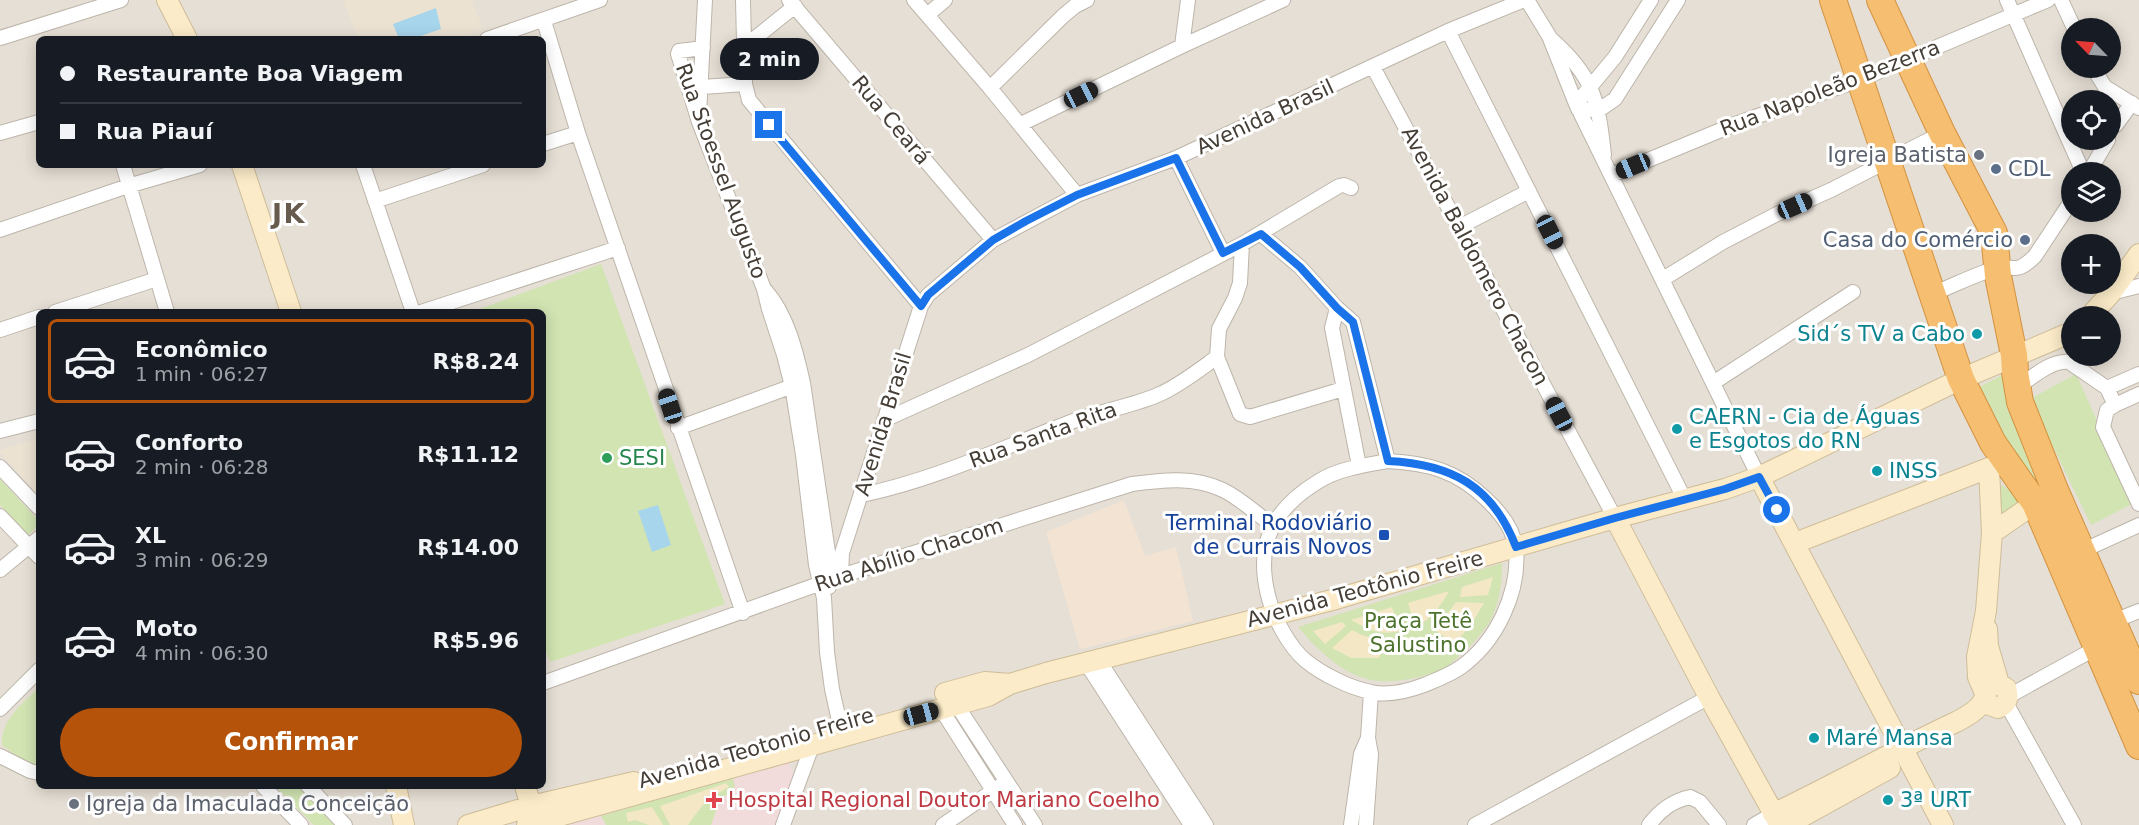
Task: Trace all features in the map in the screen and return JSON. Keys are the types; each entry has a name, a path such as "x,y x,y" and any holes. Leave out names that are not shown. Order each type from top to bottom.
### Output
{"highway":[{"path":"1833,0 1961,380 1986,431 1997,464 2045,496 2082,551 2139,681"},
{"path":"1880,0 1909,58 1942,134 1994,233 1997,248 1996,268 2014,355 2017,388 2045,496 2098,647 2139,746"}],"main road":[{"path":"167,0 185,36"},
{"path":"243,168 290,309"},
{"path":"2121,279 2139,254"},
{"path":"2099,306 2110,294"},
{"name":"Avenida Teotônio Freire","path":"1010,684 1273,615 1725,489 1759,477 2014,355 2061,336"},
{"path":"1780,821 1904,753 1969,727 1997,697 1988,646 1986,611 1997,464 1795,543"},
{"path":"1759,477 1942,825"},
{"path":"1992,533 2045,496"},
{"name":"Avenida Baldomero Chacon","path":"1615,518 1709,698 1780,821"},
{"name":"Avenida Teotonio Freire","path":"532,818 985,682 1010,684"},
{"name":"Avenida Teotonio Freire","path":"468,825 532,818 812,746 988,696 1010,684"},
{"path":"397,789 404,825"},
{"path":"526,789 532,818"}],"street":[{"path":"0,38 121,0"},
{"path":"496,36 600,0"},
{"path":"699,122 705,0"},
{"path":"743,0 745,84 749,100 921,306"},
{"path":"914,0 1021,124 1077,195"},
{"path":"927,15 945,0"},
{"path":"990,88 1063,16 1087,0"},
{"path":"1182,46 1188,0"},
{"path":"1021,124 1283,0"},
{"path":"1526,0 1549,36 1577,107 1759,477"},
{"name":"Avenida Brasil","path":"840,725 827,652 824,598 843,553 921,306 928,295 993,240 1077,195 1176,158 1448,31 1526,0"},
{"path":"1577,107 1615,57 1651,0"},
{"path":"1577,107 1599,110 1615,99 1678,0"},
{"path":"2007,0 2061,114"},
{"name":"Rua Napoleão Bezerra","path":"1608,169 1859,80 2048,0"},
{"path":"2061,0 2069,18"},
{"path":"744,47 792,3"},
{"name":"Rua Ceará","path":"792,3 993,240"},
{"path":"544,21 578,133 743,613"},
{"path":"1448,31 1685,500"},
{"path":"1549,36 1565,51 1591,87 1599,110 1608,169"},
{"name":"Rua Stoessel Augusto","path":"703,48 678,52 699,122 786,344 797,384 831,580"},
{"name":"Avenida Baldomero Chacon","path":"1373,67 1615,518"},
{"path":"2099,78 2105,87 2136,106 2121,120"},
{"path":"702,87 745,84"},
{"path":"0,134 36,123"},
{"path":"546,143 578,133"},
{"path":"1663,279 1732,238 1942,134"},
{"path":"1176,158 1223,253"},
{"path":"124,168 166,309"},
{"path":"0,230 128,186 190,168"},
{"path":"364,168 412,309"},
{"path":"375,201 474,168"},
{"path":"884,420 1029,356 1261,234 1339,186 1344,185 1351,188"},
{"path":"1459,227 1529,191"},
{"path":"1932,294 1996,268 2018,269 2028,264 2061,217"},
{"path":"1261,234 1300,267 1337,308 1353,322 1388,461"},
{"path":"1242,244 1240,283 1219,330 1217,357 1240,414 1246,417 1343,389"},
{"path":"431,309 618,248"},
{"path":"64,309 157,279"},
{"path":"2121,290 2139,286"},
{"path":"1713,383 1853,292"},
{"path":"1337,308 1332,328 1359,466"},
{"path":"0,330 36,318"},
{"name":"Rua Santa Rita","path":"862,495 916,481 1078,419 1160,394 1217,357"},
{"path":"2017,388 2056,363 2069,362 2107,388 2115,405"},
{"path":"2107,388 2139,374"},
{"path":"678,428 797,384"},
{"path":"2139,394 2107,410 2102,422 2139,504"},
{"path":"0,431 36,422"},
{"path":"1388,461 1434,466 1462,479 1496,508 1508,525 1516,547 1512,592 1501,622 1482,648 1460,668 1436,680 1416,688 1392,693 1371,692 1332,677 1304,660 1273,615 1264,580 1264,548 1273,526 1286,505 1320,480 1359,466 1388,461"},
{"path":"0,468 36,505"},
{"name":"Rua Abílio Chacom","path":"546,682 831,580 1132,484 1172,479 1194,481 1224,490 1273,526"},
{"path":"0,516 36,548 0,570"},
{"path":"2082,551 2139,525"},
{"path":"2114,621 2139,611"},
{"path":"2074,825 1997,697 2098,647"},
{"path":"1092,661 1191,825"},
{"path":"1092,661 1206,825"},
{"path":"0,709 36,673"},
{"path":"1366,825 1371,754 1368,738 1371,692"},
{"path":"1475,825 1709,698"},
{"path":"948,706 1006,781 1035,825"},
{"path":"948,706 993,791 1015,825"},
{"path":"1351,825 1361,754 1368,738"},
{"path":"783,825 812,746"},
{"path":"0,756 36,772"},
{"path":"942,825 1006,781"},
{"path":"266,789 301,825"},
{"path":"311,789 345,825"},
{"path":"1649,825 1670,804 1690,797 1700,802 1719,825"},
{"path":"1754,825 1780,821"}],"shaded area":[{"path":"0,0 2139,0 2139,825 0,825"},
{"path":"343,0 472,0 483,29 463,36 357,36"},
{"path":"36,439 36,492 0,453 0,450"},
{"path":"1124,500 1145,556 1176,547 1193,621 1080,649 1046,532"},
{"name":"Hospital Regional Doutor Mariano Coelho","path":"781,761 788,762 795,776 776,825 557,825"}],"green space":[{"name":"SESI","path":"601,264 725,604 550,662 546,651 546,309 480,309"},
{"path":"2010,371 2042,485 2036,484 1995,431 1979,387"},
{"path":"2076,374 2134,503 2091,525 2030,399"},
{"path":"0,479 36,518 36,528 28,535 0,505"},
{"path":"2002,485 2025,502 1999,518 1998,500"},
{"name":"Praça Tetê Salustino","path":"1502,563 1499,597 1489,623 1459,657 1446,667 1432,673 1394,681 1379,681 1355,675 1334,662 1298,627"},
{"path":"36,691 36,766 18,757 2,745 5,728 20,705"},
{"path":"729,778 733,779 735,786 730,794 721,797 711,825 606,825 601,816"},
{"path":"278,789 302,789 335,825 314,825"}],"sand":[{"path":"1493,577 1488,595 1460,597 1462,587"},
{"path":"1449,591 1435,612 1415,628 1408,603"},
{"path":"1456,602 1484,603 1471,625 1454,644 1434,629"},
{"path":"1392,607 1400,631 1387,633 1374,631 1351,620"},
{"path":"1342,622 1346,626 1325,644 1313,631"},
{"path":"1352,630 1385,642 1379,658 1351,658 1332,648"},
{"path":"726,783 729,787 706,803 688,825 670,825 660,806"},
{"path":"652,807 663,825 649,825 635,820 628,822 626,813"}],"water":[{"path":"436,8 441,29 421,36 398,36 393,24"},
{"path":"658,505 671,545 652,552 638,511"}],"place":[{"name":"Igreja Batista","path":"1979,155"},
{"name":"CDL","path":"1996,169"},
{"name":"Casa do Comércio","path":"2025,240"},
{"name":"Sid´s TV a Cabo","path":"1977,334"},
{"name":"CAERN - Cia de Águas e Esgotos do RN","path":"1677,429"},
{"name":"SESI","path":"607,458"},
{"name":"INSS","path":"1877,471"},
{"name":"Terminal Rodoviário de Currais Novos","path":"1384,535"},
{"name":"Maré Mansa","path":"1814,738"},
{"name":"Hospital Regional Doutor Mariano Coelho","path":"714,800"},
{"name":"3ª URT","path":"1888,800"},
{"name":"Igreja da Imaculada Conceição","path":"74,804"}],"district":[{"name":"JK","path":"289,213"}],"route":[{"path":"769,125 921,306 928,295 993,240 1077,195 1176,158 1223,253 1261,234 1300,267 1337,308 1353,322 1388,461 1434,466 1462,479 1496,508 1508,525 1516,547 1725,489 1759,477 1777,510"}]}
